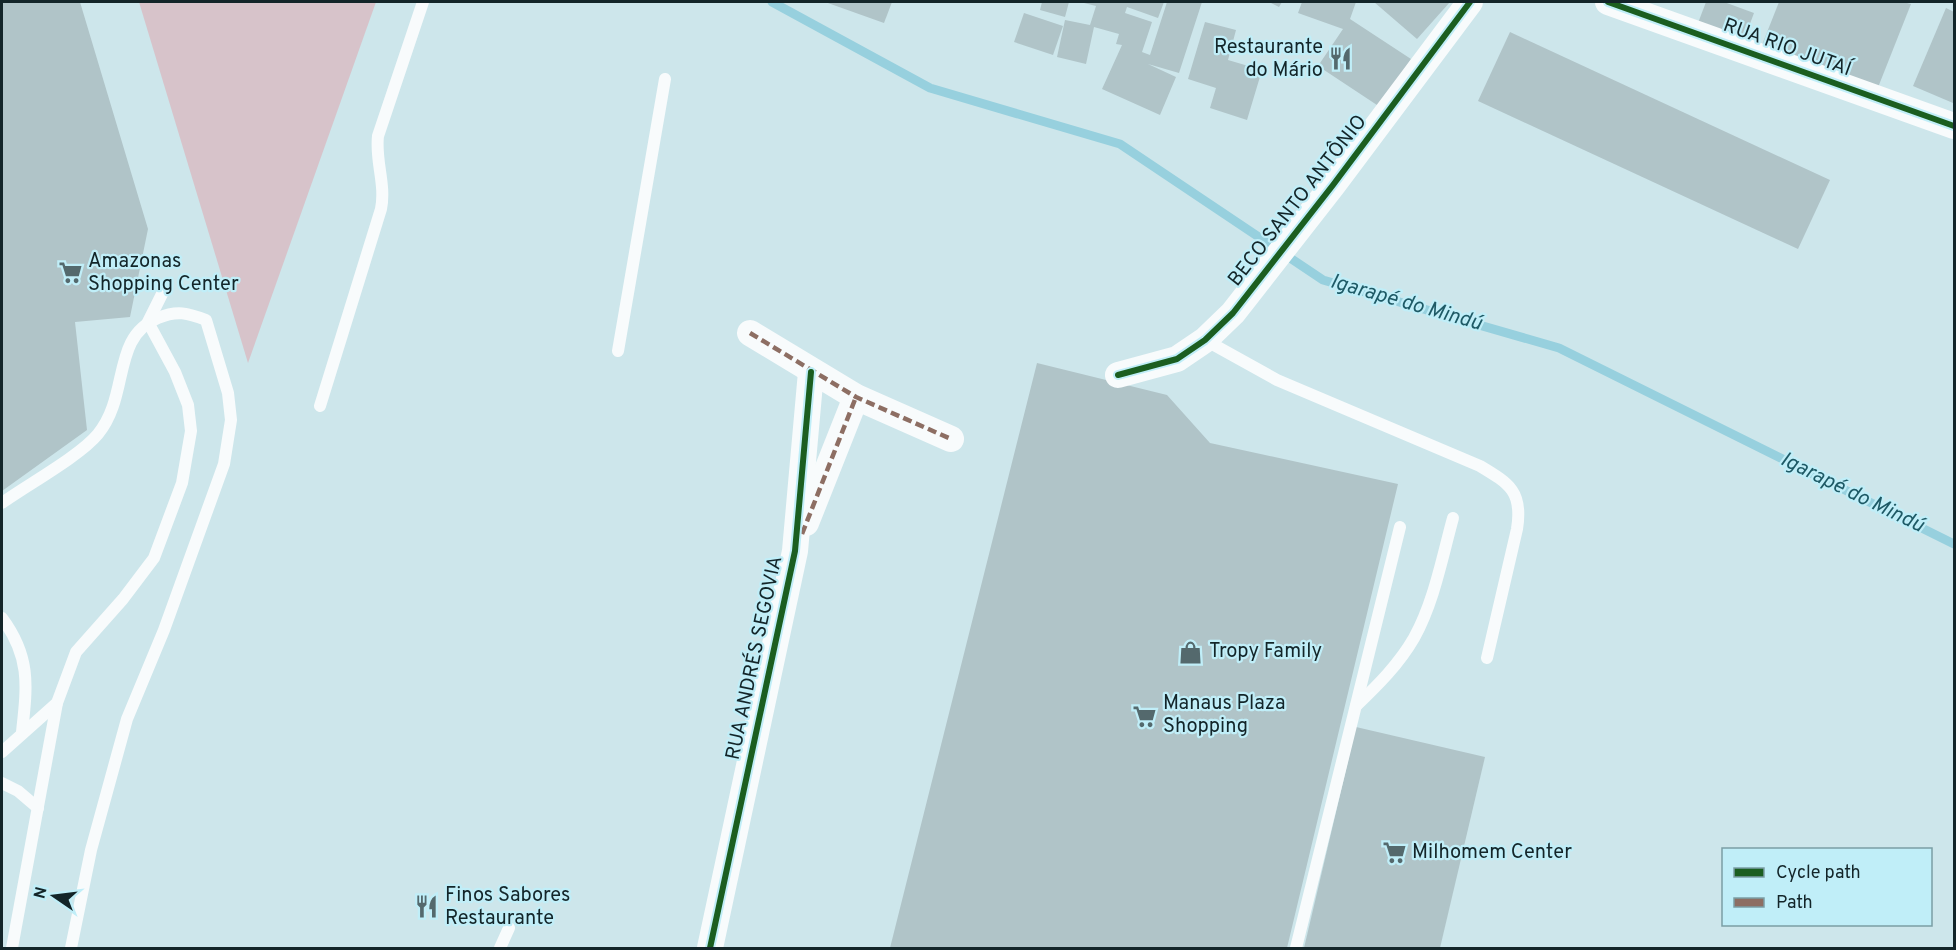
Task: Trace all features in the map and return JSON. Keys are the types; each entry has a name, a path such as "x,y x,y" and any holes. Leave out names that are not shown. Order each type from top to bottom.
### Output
{"street":[{"name":"BECO SANTO ANTÔNIO","path":"1118,375 1177,359 1205,340 1233,313 1333,185 1470,2"},
{"name":"RUA RIO JUTAÍ","path":"1608,2 1954,126"},
{"path":"750,333 811,372 856,397 951,440"},
{"name":"RUA ANDRÉS SEGOVIA","path":"710,948 795,551 811,372"},
{"name":"RUA ANDRÉS SEGOVIA","path":"795,551 856,397"}],"lane":[{"path":"320,406 384,196 376,153 378,136 423,2"},
{"path":"618,351 665,80"},
{"path":"148,322 162,294"},
{"path":"2,503 97,435 114,411 129,345 136,332 148,322 171,313 183,311 206,320 222,367 231,420 224,464 164,630 127,719 91,850 71,948"},
{"path":"12,948 57,703 76,652 123,599 154,558 183,483 191,431 188,405 175,372 148,322"},
{"path":"1205,340 1276,380 1480,466 1503,480 1516,494 1520,511 1519,520 1487,658"},
{"path":"1355,706 1383,680 1414,638 1431,597 1453,518"},
{"path":"1296,948 1400,527"},
{"path":"2,618 18,641 25,661 26,683 22,732"},
{"path":"2,752 57,703"},
{"path":"2,783 18,791 38,807"},
{"path":"500,948 508,928 506,948"}],"shaded area":[{"path":"139,2 376,2 248,363"}],"building":[{"name":"Amazonas Shopping Center","path":"2,2 80,2 148,229 130,317 75,322 87,430 2,491"},
{"path":"825,2 892,2 884,23"},
{"path":"1042,2 1069,2 1065,17 1040,10"},
{"path":"1080,2 1164,2 1158,18 1127,7 1125,13 1152,22 1142,52 1150,55 1167,2 1202,2 1179,73 1148,64 1176,77 1160,115 1102,89 1122,45 1116,44 1119,34 1094,27 1086,64 1057,57 1065,20 1090,25 1096,6"},
{"path":"1269,2 1282,2 1279,7"},
{"path":"1302,2 1356,2 1350,19 1411,59 1380,107 1318,66 1343,29 1298,13"},
{"path":"1374,2 1450,2 1417,39"},
{"path":"1706,2 1724,2 1754,13 1741,48 1695,31"},
{"path":"1779,2 1903,2 1911,4 1875,95 1760,50"},
{"path":"1946,8 1954,12 1953,103 1913,86"},
{"path":"1024,13 1063,26 1053,55 1014,42"},
{"path":"1205,22 1236,30 1228,60 1262,70 1247,120 1210,108 1216,88 1188,79"},
{"path":"1510,32 1830,180 1798,249 1478,101"},
{"name":"Manaus Plaza Shopping","path":"1037,363 1167,395 1210,443 1398,484 1287,948 890,948"},
{"name":"Milhomem Center","path":"1356,727 1485,757 1440,948 1304,948"}],"waterway":[{"name":"Igarapé do Mindú","path":"772,2 930,88 1120,144 1323,280 1559,348 1954,544"}],"marked path":[{"path":"750,333 856,397 951,439"},
{"path":"802,534 856,397"}],"cycle path":[{"path":"1118,375 1177,359 1205,340 1233,313 1333,185 1470,2"},
{"path":"1608,2 1954,126"},
{"path":"710,948 795,551 811,372"}],"place":[{"name":"Restaurante do Mário","path":"1341,59"},
{"name":"Amazonas Shopping Center","path":"70,273"},
{"name":"Tropy Family","path":"1191,652"},
{"name":"Manaus Plaza Shopping","path":"1145,716"},
{"name":"Milhomem Center","path":"1394,853"},
{"name":"Finos Sabores Restaurante","path":"427,907"}]}
